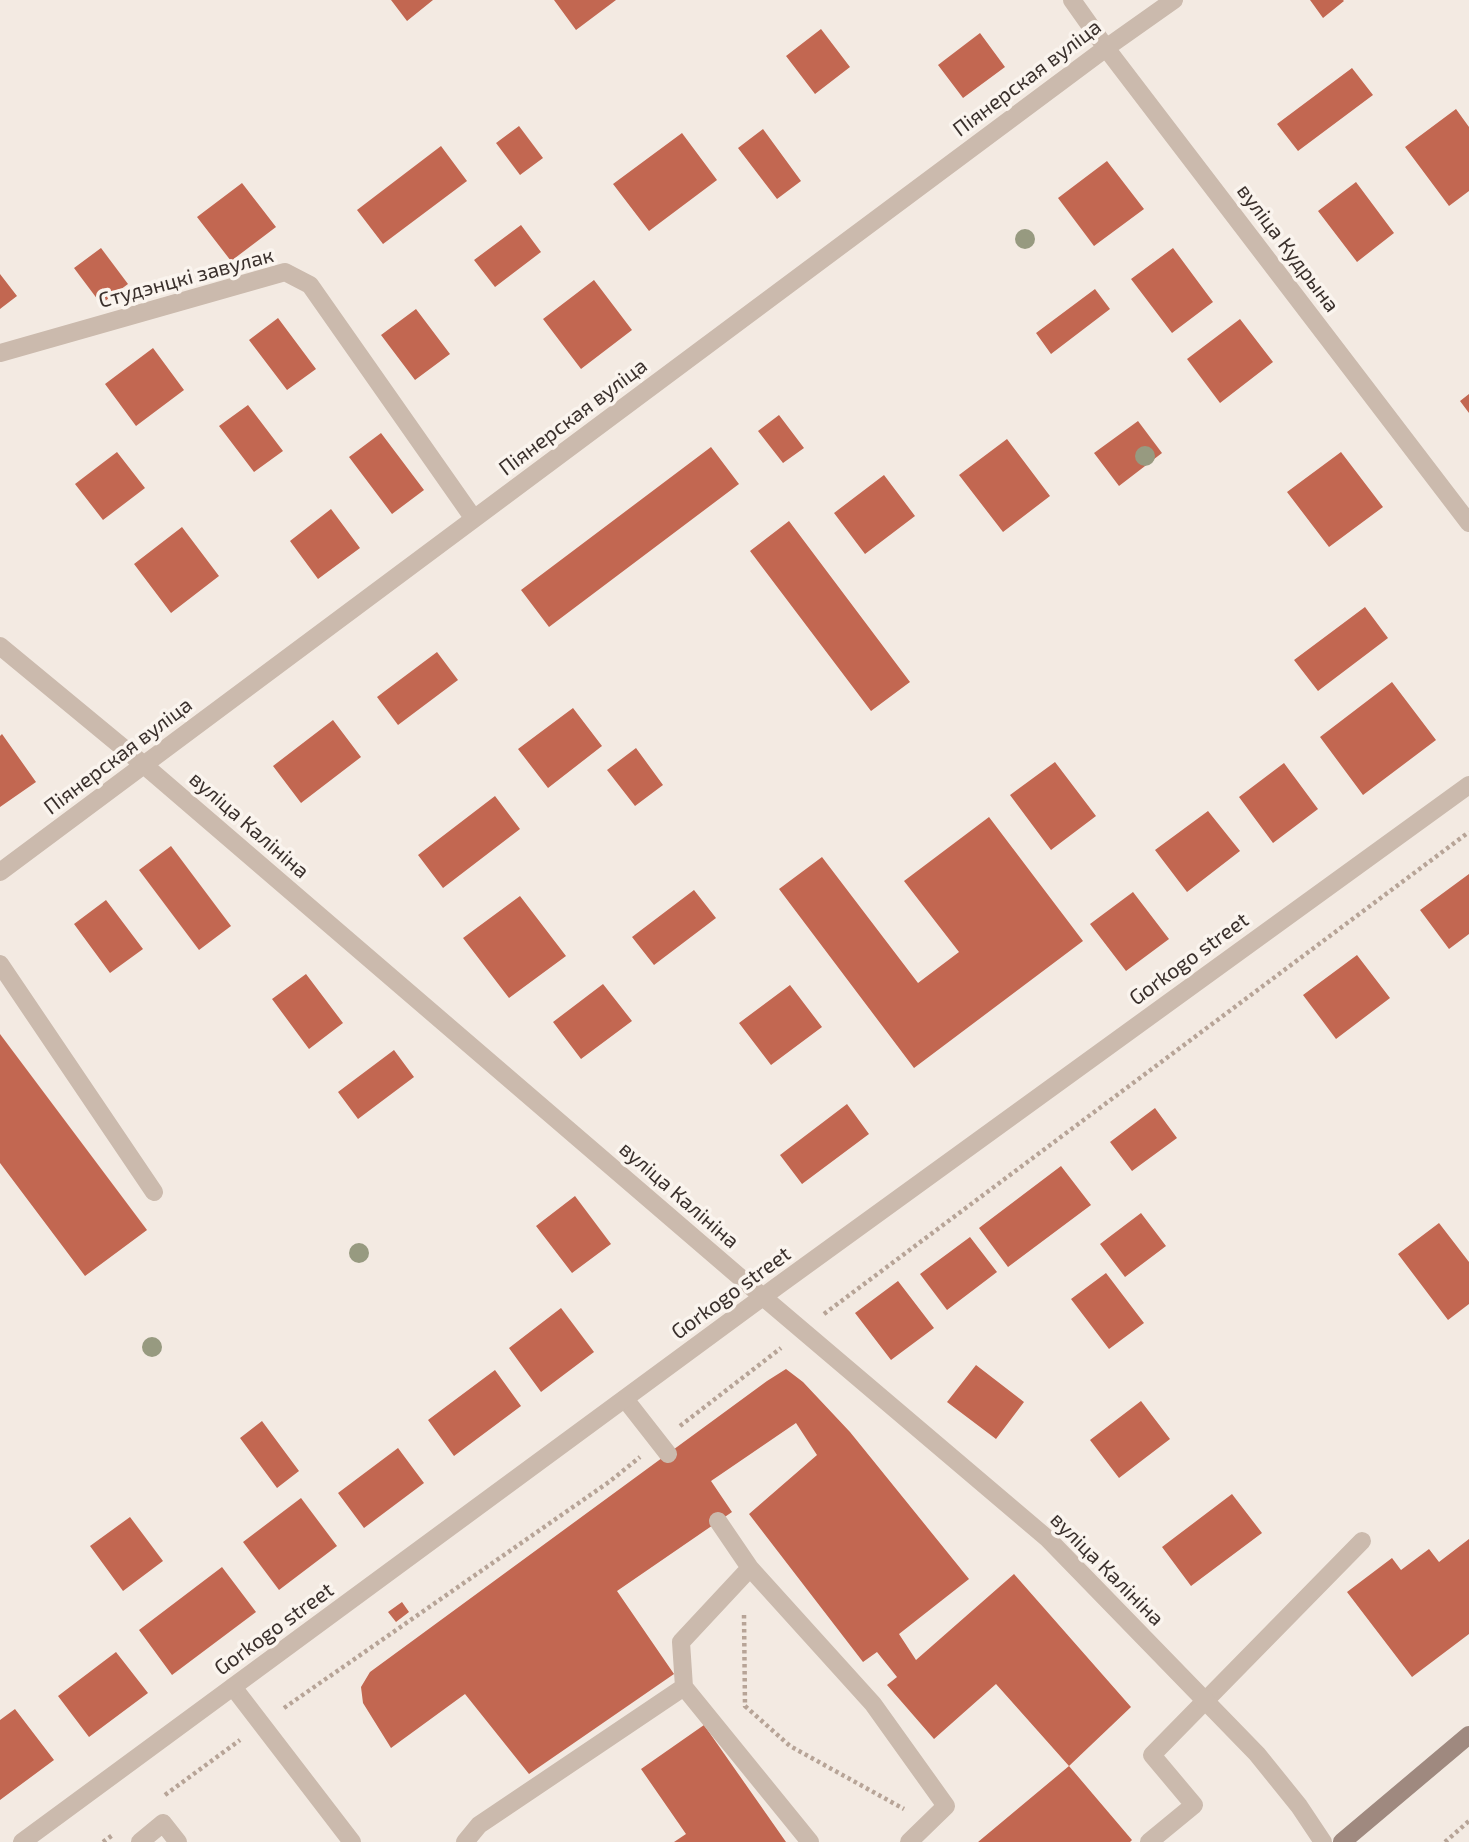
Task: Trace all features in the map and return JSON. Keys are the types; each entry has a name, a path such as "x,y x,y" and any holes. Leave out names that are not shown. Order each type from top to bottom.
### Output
{"main road":[{"path":"1342,1842 1469,1735"}],"street":[{"name":"вуліца Кудрына","path":"1072,0 1469,523"},
{"name":"Піянерская вуліца","path":"0,873 1174,0"},
{"name":"Студэнцкі завулак","path":"0,353 285,272 310,285 474,519"},
{"name":"вуліца Калініна","path":"0,646 144,765 1048,1539 1275,1774 1323,1842"},
{"name":"Gorkogo street","path":"22,1842 763,1297 1469,785"},
{"path":"0,964 154,1192"},
{"path":"625,1399 664,1448"},
{"path":"718,1521 745,1573 873,1704 946,1806 909,1842"},
{"path":"1149,1842 1194,1805 1153,1755 1362,1541"},
{"path":"745,1573 681,1642 684,1687 810,1842"},
{"path":"233,1687 352,1842"},
{"path":"465,1842 479,1825 684,1687"},
{"path":"140,1842 163,1824 178,1842"}],"path":[{"path":"817,1319 1469,832"},
{"path":"156,1802 262,1724 609,1482 664,1448 787,1343"},
{"path":"745,1573 745,1706 790,1746 929,1824"},
{"path":"1445,1842 1469,1821"},
{"path":"103,1842 124,1826"}],"building":[{"path":"391,0 433,0 407,21"},
{"path":"554,0 616,0 576,30"},
{"path":"1310,0 1343,0 1344,1 1323,18"},
{"path":"821,29 850,67 815,94 786,56"},
{"path":"980,33 1005,67 963,98 938,65"},
{"path":"1352,68 1373,95 1298,151 1277,124"},
{"path":"1456,109 1469,127 1469,191 1449,206 1405,147"},
{"path":"519,126 543,158 520,175 496,143"},
{"path":"763,129 801,181 777,199 738,148"},
{"path":"682,133 717,180 649,231 613,184"},
{"path":"441,146 467,181 383,244 357,210"},
{"path":"1107,161 1144,209 1094,246 1058,198"},
{"path":"1356,182 1394,233 1357,262 1318,211"},
{"path":"242,183 276,227 231,261 197,217"},
{"path":"521,225 541,252 495,287 474,260"},
{"path":"101,248 128,284 101,304 74,268"},
{"path":"1173,248 1213,302 1172,333 1131,279"},
{"path":"0,274 17,296 0,309"},
{"path":"594,280 632,330 581,369 543,319"},
{"path":"1095,289 1110,309 1051,354 1036,333"},
{"path":"416,309 450,354 415,380 381,335"},
{"path":"278,318 316,369 287,390 249,340"},
{"path":"1240,319 1273,362 1220,403 1187,359"},
{"path":"153,348 184,390 136,426 105,384"},
{"path":"1469,394 1469,413 1460,401"},
{"path":"248,405 283,451 254,472 219,426"},
{"path":"779,415 804,448 783,463 758,431"},
{"path":"1138,421 1162,453 1119,486 1094,453"},
{"path":"381,433 424,490 392,514 349,457"},
{"path":"1007,439 1050,496 1003,532 959,475"},
{"path":"711,447 739,484 549,627 521,590"},
{"path":"117,452 145,488 103,520 75,484"},
{"path":"1341,452 1383,507 1329,547 1287,492"},
{"path":"884,475 915,516 865,554 834,513"},
{"path":"331,509 360,548 318,579 290,541"},
{"path":"789,521 910,682 871,711 750,551"},
{"path":"182,527 219,576 171,613 134,564"},
{"path":"1365,607 1388,638 1318,691 1294,660"},
{"path":"437,652 458,680 398,725 377,697"},
{"path":"1392,682 1436,740 1363,795 1320,737"},
{"path":"573,708 602,746 548,788 518,749"},
{"path":"333,720 361,757 301,803 273,766"},
{"path":"2,734 36,782 0,807 0,736"},
{"path":"636,748 663,785 635,806 607,770"},
{"path":"1055,762 1096,816 1051,850 1010,795"},
{"path":"1284,763 1318,809 1273,843 1239,797"},
{"path":"495,796 520,829 443,888 418,855"},
{"path":"1208,811 1240,851 1187,892 1155,850"},
{"path":"989,817 1083,941 914,1068 779,889 822,857 918,983 959,952 904,881"},
{"path":"171,846 231,926 199,950 139,870"},
{"path":"1469,874 1469,934 1449,949 1420,910"},
{"path":"694,890 716,918 654,965 632,937"},
{"path":"1133,892 1169,939 1126,971 1090,924"},
{"path":"520,896 566,956 509,998 463,938"},
{"path":"106,900 143,949 110,973 74,924"},
{"path":"1357,955 1390,998 1336,1039 1303,995"},
{"path":"306,974 343,1023 309,1049 272,999"},
{"path":"603,984 632,1021 581,1059 553,1022"},
{"path":"790,985 822,1027 771,1065 739,1023"},
{"path":"0,1034 147,1230 85,1276 0,1163"},
{"path":"394,1050 414,1077 358,1119 338,1092"},
{"path":"847,1104 869,1134 802,1184 780,1155"},
{"path":"1155,1108 1177,1138 1132,1171 1110,1142"},
{"path":"1061,1166 1091,1205 1008,1267 979,1228"},
{"path":"575,1196 611,1244 572,1273 536,1226"},
{"path":"1141,1213 1166,1246 1125,1277 1100,1244"},
{"path":"1439,1223 1469,1262 1469,1304 1448,1320 1398,1254"},
{"path":"970,1237 997,1272 947,1310 920,1274"},
{"path":"1106,1273 1144,1323 1109,1349 1071,1299"},
{"path":"898,1281 934,1328 891,1360 855,1313"},
{"path":"561,1308 594,1352 541,1392 509,1348"},
{"path":"976,1365 1024,1402 996,1439 947,1402"},
{"path":"786,1369 803,1382 850,1432 969,1579 899,1634 916,1660 1014,1574 1131,1707 1069,1766 996,1684 934,1739 887,1685 897,1677 877,1652 863,1662 749,1514 817,1455 796,1423 711,1481 732,1512 617,1591 674,1674 529,1774 465,1694 391,1748 363,1703 361,1687 370,1672"},
{"path":"495,1370 521,1406 454,1456 428,1420"},
{"path":"1141,1401 1170,1439 1119,1478 1090,1440"},
{"path":"262,1421 299,1471 277,1488 240,1438"},
{"path":"398,1448 424,1483 364,1528 338,1493"},
{"path":"1232,1494 1262,1533 1191,1586 1162,1547"},
{"path":"301,1498 337,1546 279,1590 243,1542"},
{"path":"130,1517 163,1561 123,1591 90,1546"},
{"path":"1469,1539 1469,1634 1412,1677 1347,1592 1392,1558 1401,1570 1429,1549 1439,1562"},
{"path":"222,1567 256,1612 172,1675 139,1630"},
{"path":"402,1602 409,1612 396,1622 388,1612"},
{"path":"116,1652 148,1693 89,1737 58,1696"},
{"path":"15,1709 54,1760 0,1800 0,1720"},
{"path":"704,1725 786,1842 674,1842 686,1834 641,1769"},
{"path":"1069,1766 1132,1840 1130,1842 978,1842"}]}
